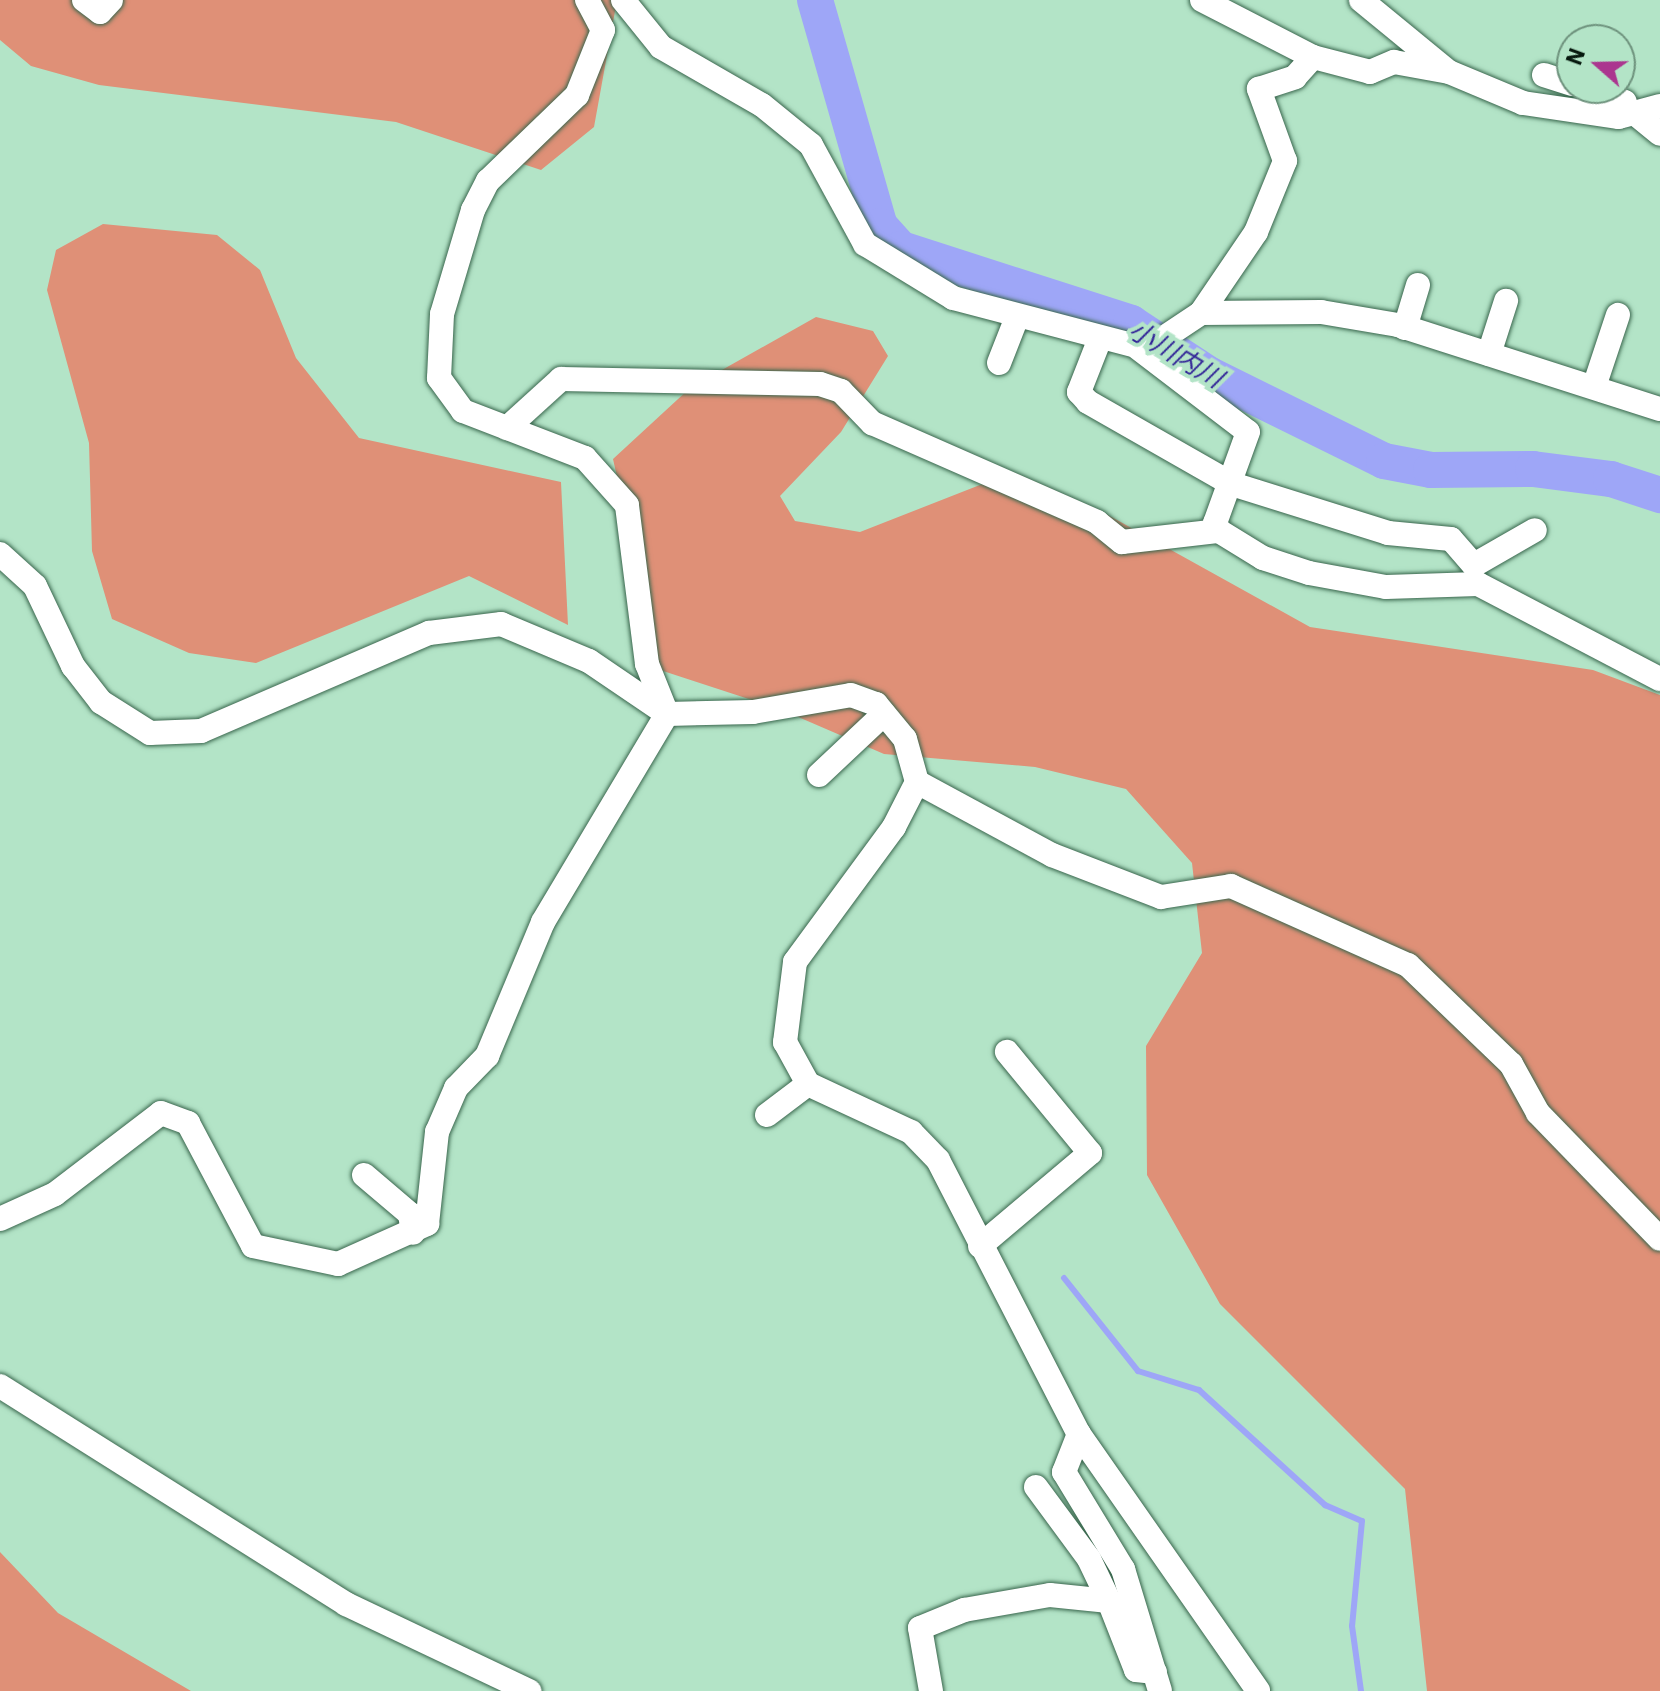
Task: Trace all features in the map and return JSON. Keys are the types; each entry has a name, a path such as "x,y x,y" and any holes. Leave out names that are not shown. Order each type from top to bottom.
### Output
{"street":[{"path":"84,0 100,12 111,0"},
{"path":"587,0 603,30 577,95 488,181 442,314 439,378 463,411 585,458 627,505 647,664 667,714"},
{"path":"623,0 661,47 762,105 811,145 865,244 953,298 1099,341 1142,348 1248,432 1232,484 1215,523 1219,531 1263,558 1309,573 1386,587 1476,574 1535,530"},
{"path":"1202,0 1313,57 1370,72 1394,62 1449,72 1523,103 1649,111"},
{"path":"1361,0 1449,72"},
{"path":"1142,348 1195,316 1256,232 1285,161 1259,89 1295,77 1313,57"},
{"path":"1544,75 1556,79"},
{"path":"1629,104 1649,111 1660,134"},
{"path":"1405,328 1418,285"},
{"path":"1489,354 1506,301"},
{"path":"1195,316 1321,312 1405,328 1660,409"},
{"path":"1594,387 1618,315"},
{"path":"999,363 1017,317"},
{"path":"1099,341 1079,392 1088,402 1232,484 1388,533 1451,539 1476,574 1660,679"},
{"path":"507,428 561,379 601,374 820,384 841,391 872,423 1097,522 1122,542 1219,531"},
{"path":"0,554 35,586 73,666 101,702 150,733 201,731 429,633 501,624 589,661 667,714 753,712 851,695 884,714 905,739 917,782 894,827 795,962 785,1042 808,1084 911,1132 938,1160 1079,1434 1258,1691"},
{"path":"0,1219 55,1194 161,1113 188,1123 253,1246 338,1264 413,1233 427,1224 437,1132 456,1088 487,1056 543,922 667,714"},
{"path":"819,775 884,714"},
{"path":"917,782 1052,855 1161,897 1231,886 1408,965 1511,1064 1538,1113 1660,1239"},
{"path":"980,1246 1090,1153 1007,1052"},
{"path":"767,1115 808,1084"},
{"path":"364,1175 410,1214 413,1233"},
{"path":"0,1386 346,1604 529,1691"},
{"path":"1079,1434 1064,1472 1117,1557 1157,1681"},
{"path":"1036,1487 1089,1559 1136,1670 1157,1681"},
{"path":"931,1691 920,1628 964,1610 1050,1595 1109,1601"}],"shaded area":[{"path":"0,0 617,0 594,127 541,170 396,122 99,85 31,66 0,40"},
{"path":"103,224 217,235 260,270 296,358 359,438 561,482 568,625 469,576 256,663 189,653 112,619 92,551 89,443 47,290 56,250"},
{"path":"816,317 873,331 888,356 841,432 780,496 795,521 860,532 1013,472 1099,510 1310,627 1593,670 1660,695 1660,1691 1427,1691 1405,1489 1220,1304 1147,1175 1146,1046 1202,953 1192,863 1126,789 1035,767 884,754 782,710 660,670 613,459 690,388"},
{"path":"0,1552 58,1613 191,1691 0,1691"}],"waterway":[{"name":"小川内川","path":"815,0 880,226 901,249 1131,323 1210,375 1384,461 1431,470 1533,469 1611,479 1660,495"},
{"path":"1064,1278 1138,1371 1199,1390 1325,1505 1362,1521 1352,1626 1361,1691"}]}
